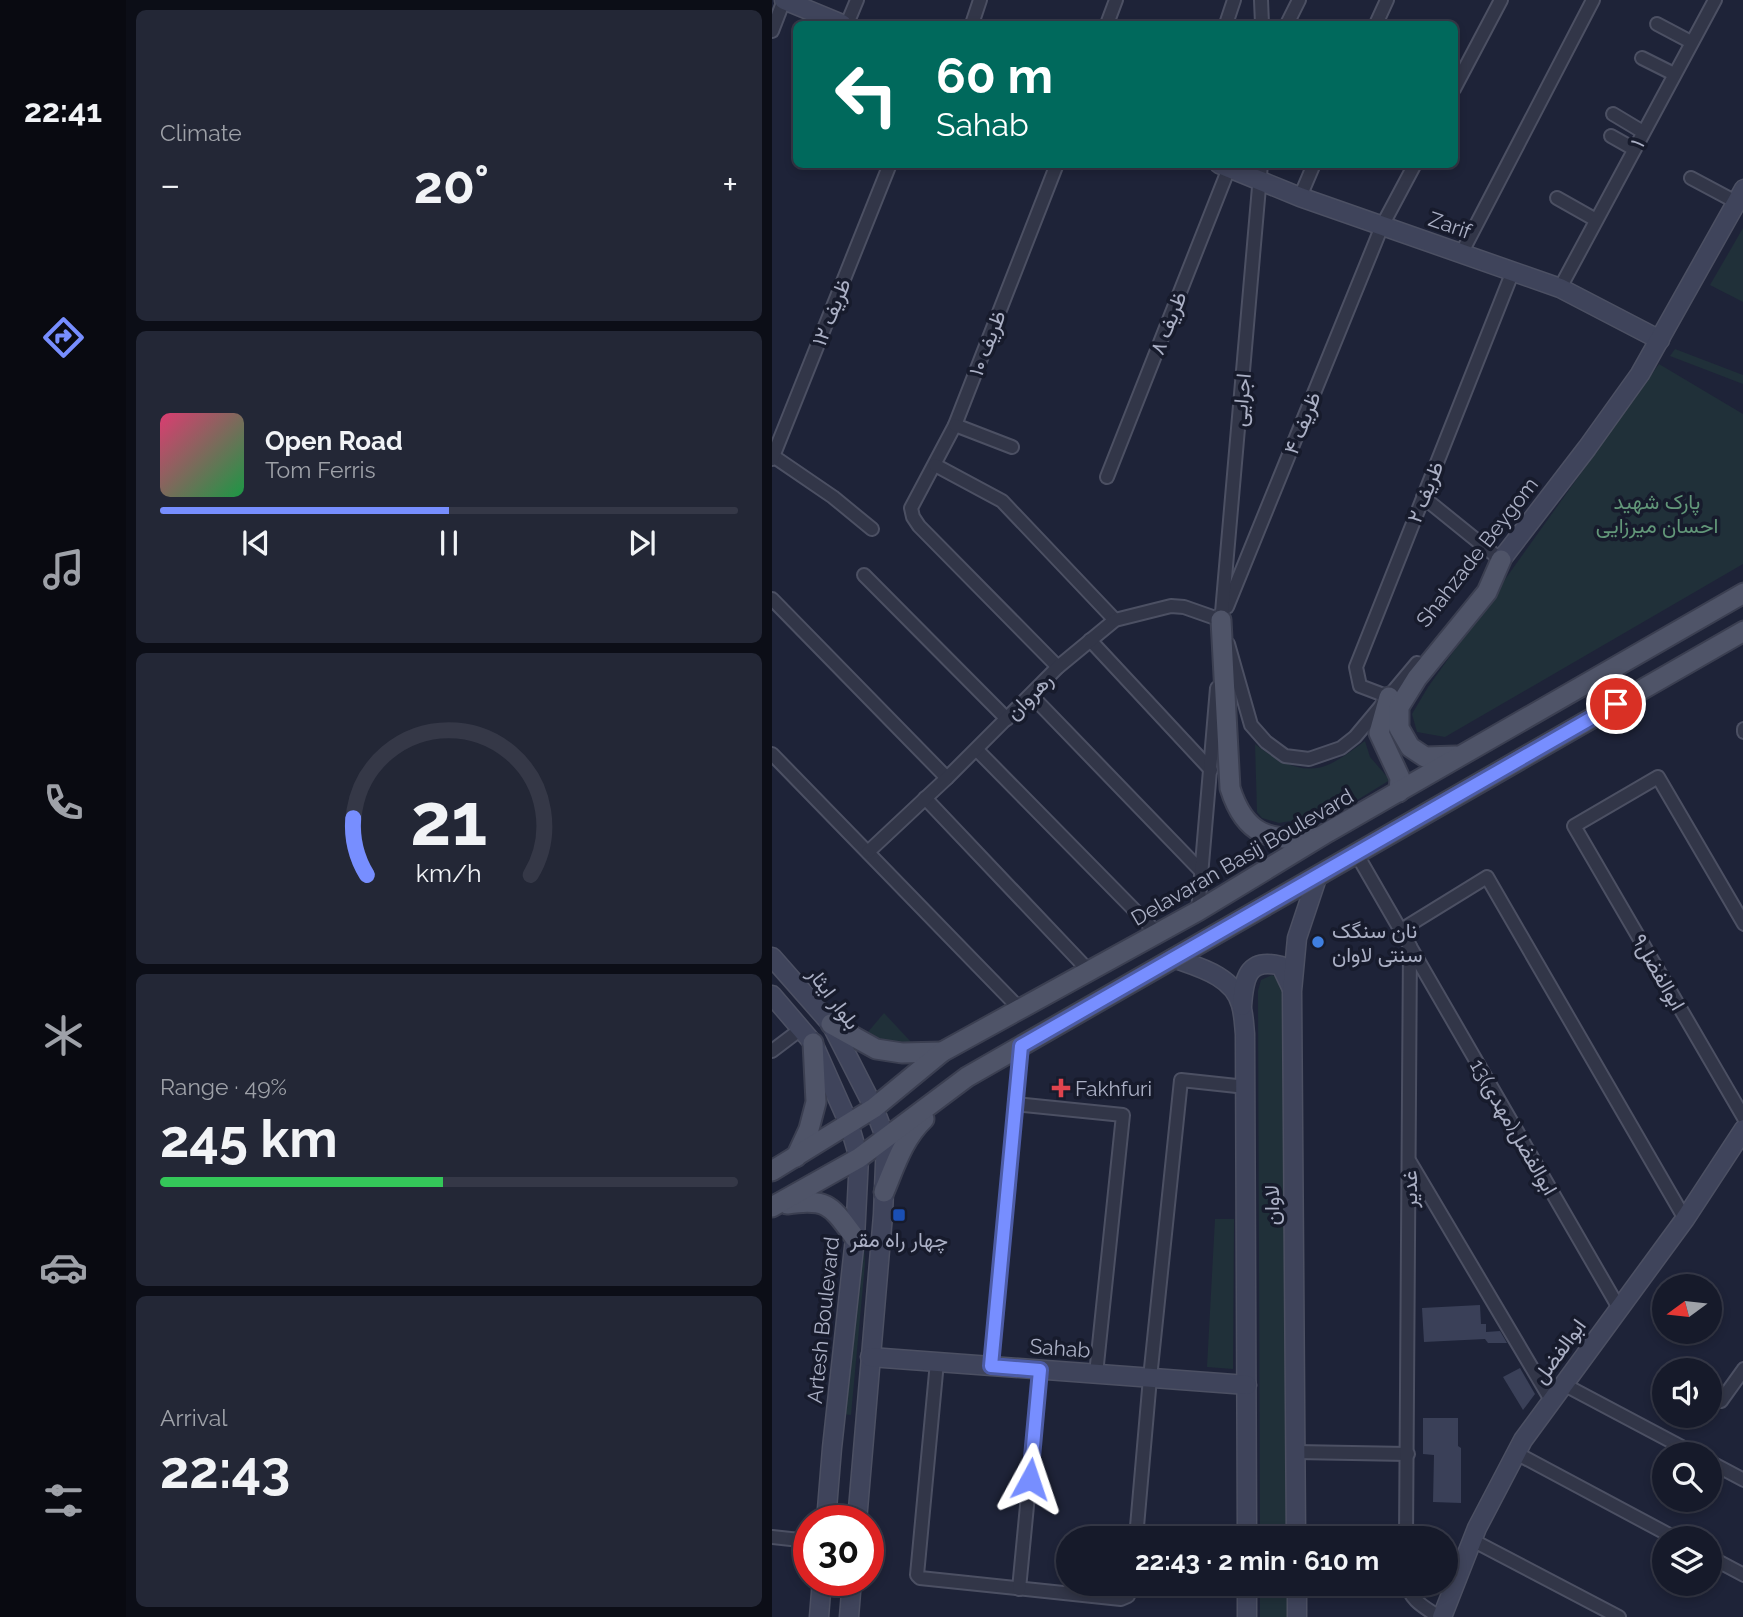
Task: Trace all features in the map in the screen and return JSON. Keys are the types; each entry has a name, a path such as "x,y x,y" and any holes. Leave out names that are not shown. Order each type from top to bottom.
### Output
{"main road":[{"path":"1464,754 1432,758 1417,753 1405,740 1399,728 1399,707 1417,678 1487,592 1501,560"},
{"name":"Delavaran Basij Boulevard","path":"772,1171 875,1108 942,1052 1198,911 1321,836 1743,593"},
{"path":"1221,620 1230,788 1235,805 1242,818 1266,834 1294,839 1321,836"},
{"path":"774,1206 886,1139 967,1077 1743,631"},
{"path":"1389,697 1379,733 1382,745 1400,778 1399,792"},
{"path":"831,1024 876,1049 902,1053 942,1052"},
{"path":"795,1158 809,1129 816,1102 807,1036"},
{"path":"884,1192 901,1151 915,1128 967,1077"},
{"path":"774,1206 813,1200 836,1213 855,1238"}],"street":[{"path":"772,31 784,0 837,21"},
{"path":"846,21 857,0"},
{"path":"973,21 980,0"},
{"path":"1108,21 1116,0"},
{"path":"1227,21 1234,0"},
{"path":"1261,0 1262,21"},
{"path":"1288,21 1299,0"},
{"path":"1377,21 1387,0"},
{"path":"1458,81 1501,0"},
{"path":"1461,254 1593,0"},
{"name":"۱","path":"1560,288 1715,0"},
{"path":"1657,24 1691,42"},
{"path":"1642,58 1673,74"},
{"path":"1613,114 1643,132"},
{"path":"1611,136 1634,149"},
{"name":"ظریف ۱۲","path":"773,458 888,168"},
{"name":"ظریف ۱۰","path":"1055,168 955,425 911,508 919,526 1058,667"},
{"name":"ظریف ۸","path":"1107,477 1223,168"},
{"name":"Zarif","path":"1235,168 1261,173 1300,197 1560,288 1660,340"},
{"path":"1300,197 1312,168"},
{"name":"ظریف ۴","path":"1221,620 1382,226 1413,168"},
{"name":"اجرایی","path":"1198,911 1261,173"},
{"path":"1691,178 1740,196"},
{"name":"Shahzade Beygom","path":"1221,620 1251,725 1266,742 1285,756 1309,759 1341,748 1355,737 1501,560 1640,374 1740,196"},
{"path":"1557,198 1596,220"},
{"name":"ظریف ۲","path":"1389,697 1360,686 1356,667 1513,271"},
{"path":"955,425 1012,447"},
{"path":"773,458 833,497 872,529"},
{"path":"935,465 1002,501 1114,620"},
{"path":"1423,497 1501,560"},
{"path":"864,575 1007,719"},
{"path":"772,599 947,778"},
{"name":"رهروان","path":"868,852 977,750 1058,667 1114,620 1170,606 1184,607 1221,620"},
{"path":"1090,640 1211,770"},
{"path":"1031,695 1202,872"},
{"path":"977,750 1157,933"},
{"path":"772,754 1020,1009"},
{"name":"ابوالفضل۹","path":"1743,924 1658,777 1574,826 1743,1118"},
{"path":"925,798 1089,971"},
{"name":"غدیر","path":"1356,853 1410,946 1406,1526"},
{"name":"لاوان","path":"1296,1526 1292,991 1297,938 1318,875"},
{"path":"1401,930 1487,877 1685,1219"},
{"name":"13ابوالفضل(مهدی)","path":"1410,946 1619,1308"},
{"name":"بلوار ایثار","path":"772,957 831,1024 875,1108 886,1139"},
{"name":"لاوان","path":"1173,958 1205,969 1228,984 1241,1002 1242,1009 1246,1087 1247,1526"},
{"path":"1242,1009 1247,974 1255,966 1269,963 1281,966 1292,991"},
{"name":"بلوار ایثار","path":"772,995 807,1036 849,1125"},
{"path":"772,1051 807,1036"},
{"path":"991,1366 1021,1046"},
{"path":"1137,1526 1181,1080 1246,1087"},
{"path":"1015,1104 1123,1115 1096,1374"},
{"name":"Artesh Boulevard","path":"827,1505 855,1238 859,1157 849,1125"},
{"name":"ابوالفضل","path":"1440,1617 1472,1540 1516,1452 1551,1400 1685,1219 1743,1129"},
{"path":"858,1505 886,1139"},
{"path":"1410,1162 1551,1400"},
{"name":"Sahab","path":"870,1357 1247,1385"},
{"path":"937,1362 917,1575 921,1578 1056,1593"},
{"path":"1722,1400 1743,1368"},
{"path":"1019,1589 1040,1370"},
{"path":"1563,1384 1672,1442"},
{"path":"832,1448 863,1449"},
{"path":"1296,1452 1408,1454"},
{"path":"1516,1452 1653,1526"},
{"path":"1722,1469 1743,1480"},
{"path":"772,1537 793,1539"},
{"path":"1472,1540 1619,1617"},
{"path":"1722,1564 1743,1575"},
{"path":"819,1617 821,1596"},
{"path":"849,1617 851,1596"},
{"path":"1090,1596 1121,1599 1124,1596"},
{"path":"1247,1596 1247,1617"},
{"path":"1297,1596 1297,1617"},
{"path":"1412,1596 1440,1617"}],"green space":[{"path":"1743,228 1743,302 1710,285"},
{"path":"1675,349 1743,375 1743,384 1670,356"},
{"name":"پارک شهید احسان میرزایی","path":"1659,364 1743,414 1743,564 1445,737 1417,732 1412,714 1428,687"},
{"path":"1365,741 1370,757 1390,780 1336,813 1279,823 1262,818 1257,812 1255,744 1281,761 1311,769 1332,763"},
{"path":"1272,975 1282,979 1286,991 1291,1526 1260,1526 1258,991 1261,980"},
{"path":"884,1013 911,1042 908,1045 888,1043 868,1032"},
{"path":"865,1175 868,1180 863,1220 865,1264 851,1415 843,1414"},
{"path":"1215,1219 1234,1219 1233,1369 1207,1367"},
{"path":"1260,1596 1291,1596 1291,1617 1260,1617"}],"building":[{"path":"1480,1305 1481,1324 1486,1324 1486,1332 1500,1331 1507,1343 1488,1343 1485,1339 1424,1342 1422,1308"},
{"path":"1520,1368 1535,1394 1523,1410 1503,1377"},
{"path":"1423,1418 1458,1418 1461,1503 1433,1502 1434,1455 1423,1454"}],"place":[{"name":"نان سنگک سنتی لاوان","path":"1318,942"},
{"name":"Fakhfuri","path":"1061,1088"},
{"name":"چهار راه مقر‍","path":"899,1215"}],"route":[{"path":"1030,1479 1040,1370 991,1366 1021,1046 1616,704"}]}
